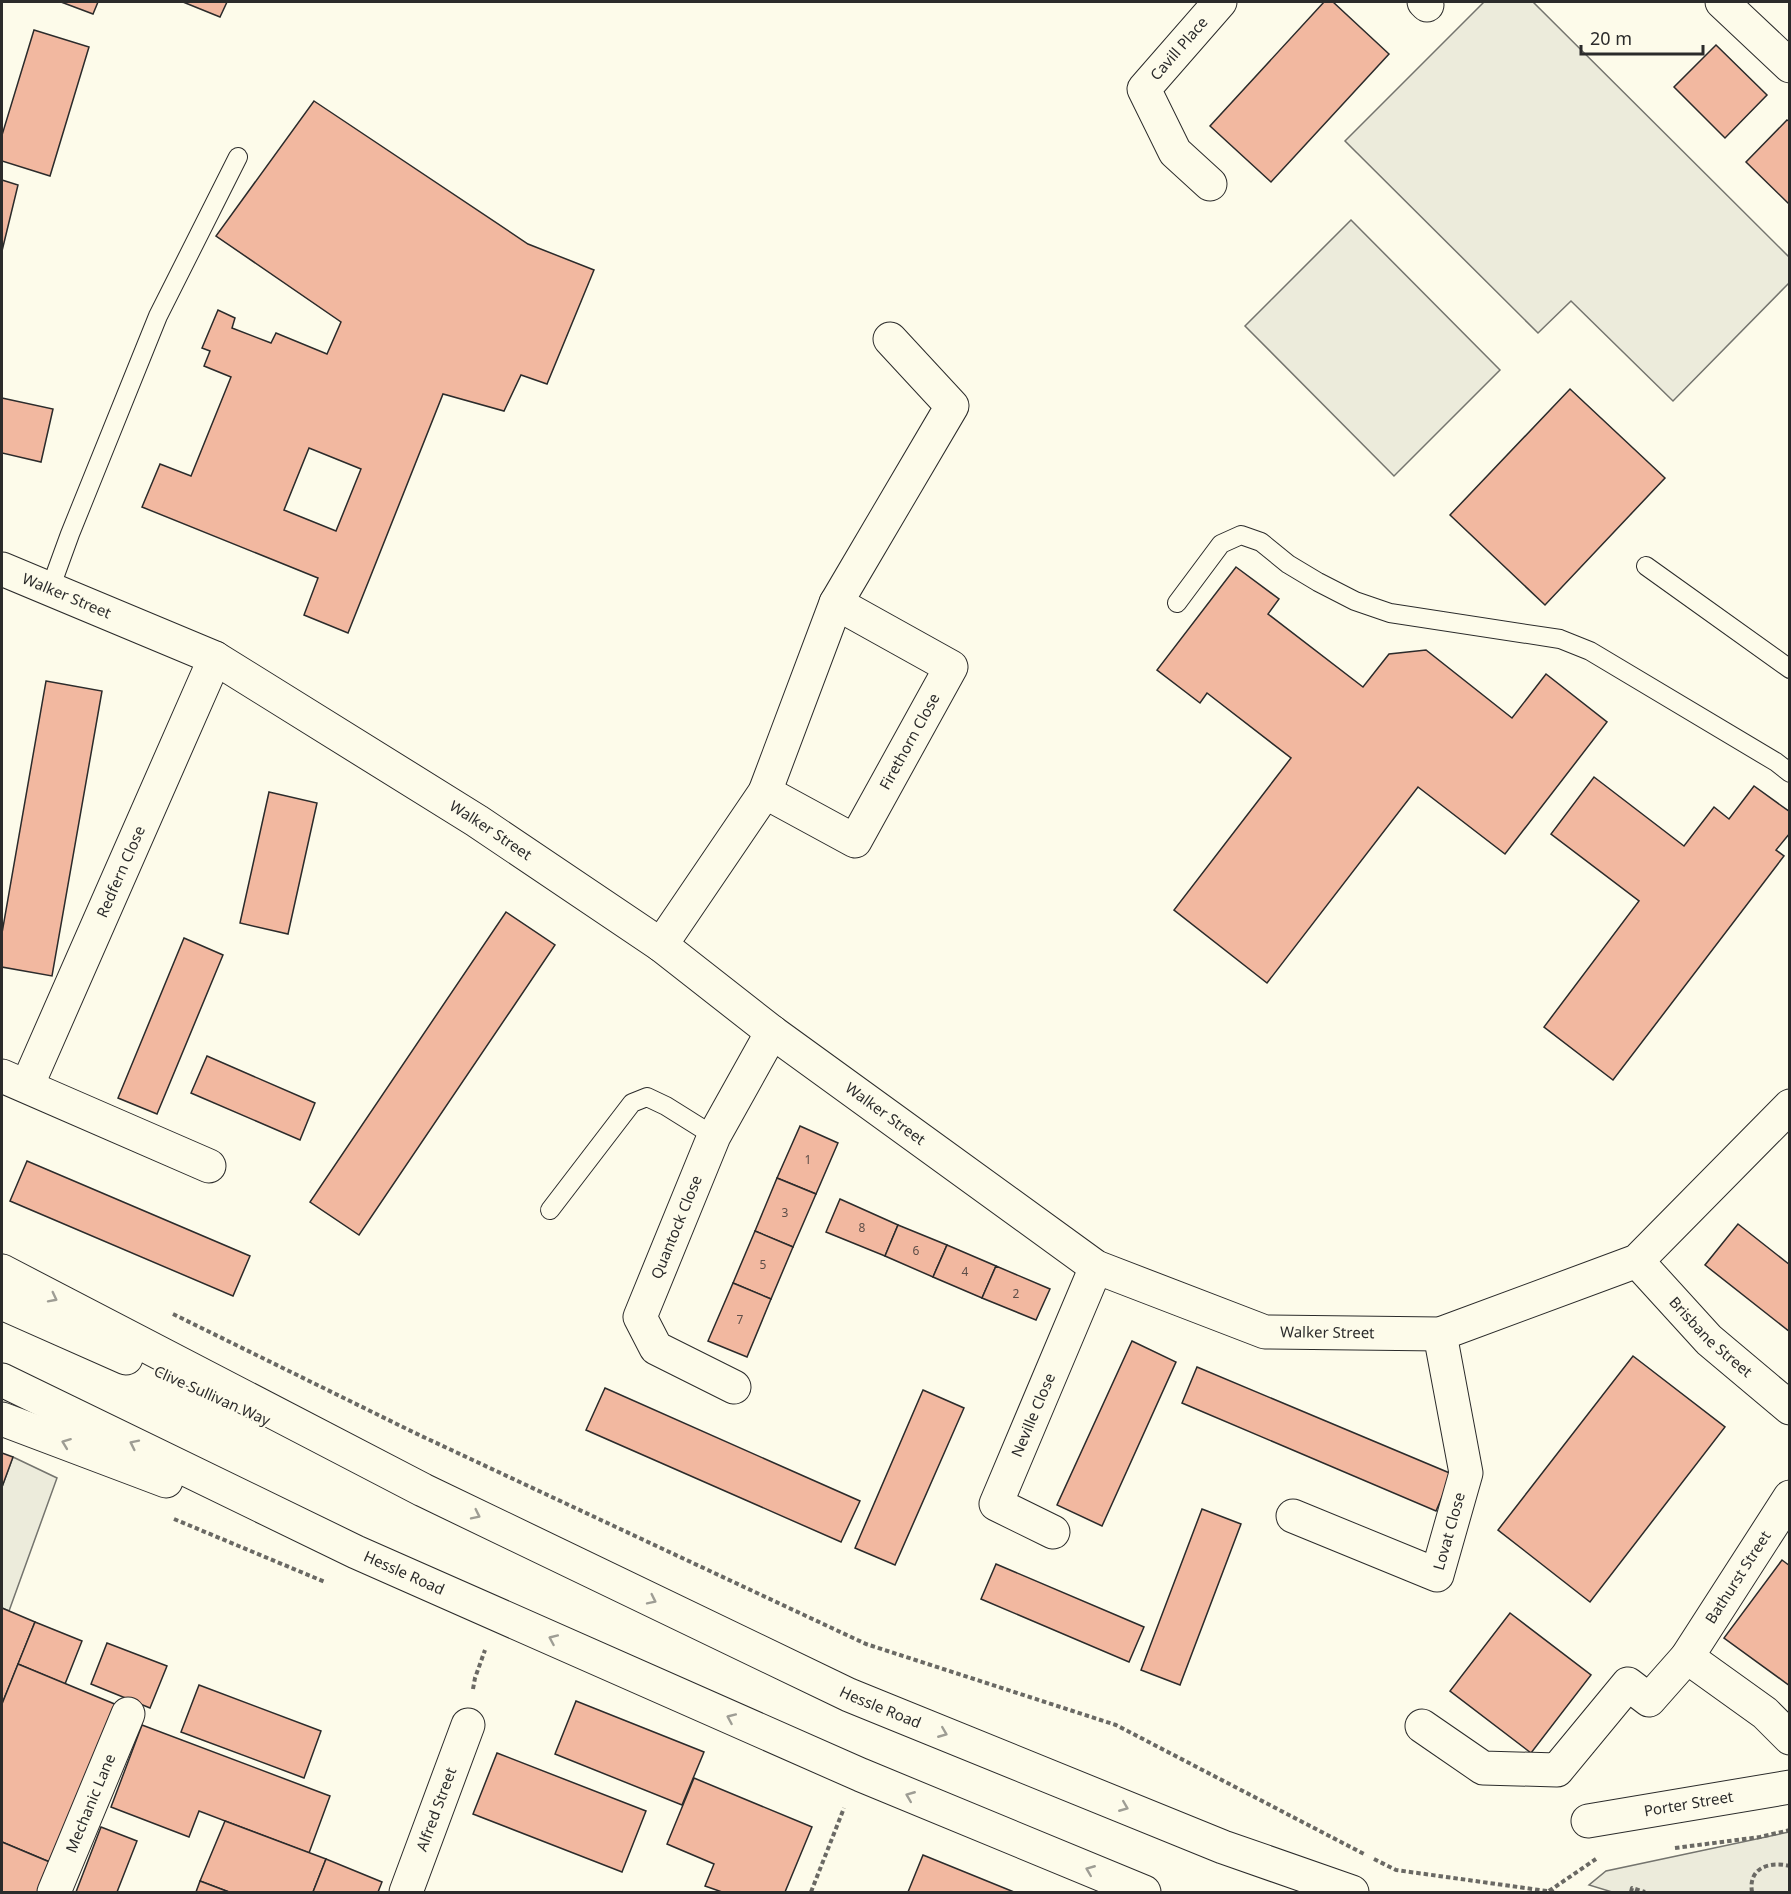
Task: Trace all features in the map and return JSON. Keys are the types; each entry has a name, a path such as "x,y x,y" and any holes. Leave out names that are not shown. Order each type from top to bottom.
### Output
{"main road":[{"name":"Cavill Place","path":"1210,184 1175,152 1144,89 1221,2"},
{"path":"1722,2 1783,47"},
{"path":"661,945 765,792 836,603 952,406 890,339"},
{"name":"Walker Street","path":"2,569 215,658 477,821 661,945 772,1032 1096,1267 1265,1332 1440,1334 1637,1261 1790,1106"},
{"name":"Firethorn Close","path":"765,792 855,841 951,667 836,603"},
{"name":"Redfern Close","path":"209,1166 14,1081 215,658"},
{"name":"Quantock Close","path":"734,1387 656,1348 640,1317 714,1136 772,1032"},
{"name":"Brisbane Street","path":"1637,1261 1709,1340 1790,1408"},
{"name":"Neville Close","path":"1053,1532 996,1504 1096,1267"},
{"path":"2,1271 423,1490"},
{"name":"Clive Sullivan Way","path":"2,1303 423,1490"},
{"name":"Lovat Close","path":"1293,1516 1437,1575 1466,1473 1440,1334"},
{"path":"2,1380 356,1552"},
{"path":"2,1419 356,1552"},
{"name":"Hessle Road","path":"423,1490 849,1695 1223,1847 1352,1893"},
{"name":"Bathurst Street","path":"1422,1726 1483,1768 1557,1770 1628,1684 1649,1700 1687,1657 1790,1497"},
{"name":"Hessle Road","path":"356,1552 861,1775 1144,1893"},
{"path":"1687,1657 1765,1713 1790,1738"},
{"name":"Mechanic Lane","path":"54,1893 128,1714"},
{"name":"Alfred Street","path":"406,1893 468,1725"},
{"name":"Porter Street","path":"1588,1821 1790,1787"}],"lane":[{"path":"50,589 158,316 238,157"},
{"path":"1177,603 1221,544 1241,535 1261,542 1288,564 1318,582 1355,601 1390,613 1560,639 1590,651 1776,762 1790,773"},
{"path":"1646,566 1790,669"},
{"path":"550,1210 632,1103 647,1097 714,1136"}],"path":[{"path":"172,1314 415,1433 866,1644 1116,1725 1396,1870 1552,1892 1598,1857"},
{"path":"810,1893 846,1805"},
{"path":"1668,1848 1760,1837 1790,1830"},
{"path":"1752,1893 1751,1883 1757,1871 1767,1865 1790,1866"},
{"path":"1631,1893 1632,1888 1645,1893"}],"shaded area":[{"path":"1484,2 1533,2 1789,257 1789,283 1673,401 1571,301 1538,333 1345,141"},
{"path":"1351,220 1500,370 1394,476 1245,326"},
{"path":"13,1457 57,1478 9,1611 2,1608 2,1487"},
{"path":"1789,1832 1789,1892 1612,1892 1589,1885 1606,1871"}],"building":[{"path":"61,2 98,2 93,14"},
{"path":"183,2 227,2 220,17"},
{"path":"1324,2 1333,2 1389,54 1271,182 1210,126"},
{"path":"34,30 89,47 50,176 2,161 2,135"},
{"path":"1716,45 1767,95 1725,138 1674,87"},
{"path":"314,101 528,244 594,270 547,384 521,375 504,411 443,394 348,633 304,615 318,578 142,507 160,464 191,476 231,377 204,366 210,351 202,348 218,310 235,318 232,328 271,343 276,333 327,354 341,322 216,236","holes":["309,448 361,469 336,531 284,510"]},
{"path":"1787,120 1790,122 1790,205 1746,162"},
{"path":"2,180 18,185 2,251"},
{"path":"1570,389 1665,478 1545,605 1450,515"},
{"path":"2,398 53,409 41,462 2,453"},
{"path":"1236,567 1279,599 1268,614 1363,687 1389,654 1426,650 1512,718 1546,674 1607,722 1505,854 1418,787 1267,983 1174,910 1291,758 1207,693 1200,703 1157,670"},
{"path":"46,681 102,691 52,976 2,967 2,933"},
{"path":"1594,777 1684,846 1714,807 1729,819 1754,786 1790,812 1790,833 1776,850 1784,856 1613,1080 1544,1027 1639,901 1551,834"},
{"path":"269,792 317,803 288,934 240,923"},
{"path":"506,912 555,945 359,1235 310,1202"},
{"path":"184,938 223,955 157,1114 118,1098"},
{"path":"207,1056 315,1103 300,1140 191,1093"},
{"path":"800,1126 838,1143 816,1194 777,1178"},
{"path":"27,1161 250,1256 233,1296 10,1201"},
{"path":"777,1178 816,1194 793,1247 755,1231"},
{"path":"840,1199 898,1225 885,1256 826,1232"},
{"path":"1738,1224 1790,1265 1790,1332 1705,1265"},
{"path":"898,1225 947,1245 933,1277 885,1256"},
{"path":"755,1231 793,1247 771,1299 733,1283"},
{"path":"947,1245 996,1266 982,1298 933,1277"},
{"path":"996,1266 1050,1289 1036,1320 982,1298"},
{"path":"733,1283 771,1299 747,1357 708,1341"},
{"path":"1132,1341 1176,1362 1102,1526 1057,1505"},
{"path":"1633,1356 1725,1427 1590,1602 1498,1530"},
{"path":"1197,1367 1452,1474 1436,1511 1182,1403"},
{"path":"605,1388 860,1501 841,1542 586,1430"},
{"path":"923,1390 964,1408 895,1565 855,1548"},
{"path":"2,1453 13,1457 2,1487"},
{"path":"1202,1509 1241,1524 1180,1685 1141,1670"},
{"path":"1782,1560 1790,1566 1790,1686 1724,1638"},
{"path":"996,1564 1144,1627 1129,1662 981,1599"},
{"path":"2,1608 35,1622 2,1704"},
{"path":"1510,1613 1591,1675 1531,1753 1450,1691"},
{"path":"35,1622 82,1641 65,1684 18,1664"},
{"path":"107,1643 167,1666 150,1708 91,1684"},
{"path":"18,1664 117,1705 52,1863 2,1842 2,1704"},
{"path":"199,1685 321,1731 304,1778 181,1732"},
{"path":"576,1701 704,1752 682,1805 555,1754"},
{"path":"142,1725 330,1796 309,1853 199,1811 189,1837 111,1807"},
{"path":"497,1753 646,1811 622,1872 473,1814"},
{"path":"694,1778 812,1827 785,1892 722,1892 705,1886 714,1864 667,1844"},
{"path":"225,1821 326,1859 313,1892 229,1892 200,1881"},
{"path":"101,1827 137,1841 117,1892 76,1892"},
{"path":"2,1842 52,1863 40,1892 2,1892"},
{"path":"923,1855 1014,1892 908,1892"},
{"path":"326,1859 382,1882 378,1892 313,1892"},
{"path":"200,1881 229,1892 196,1892"}]}
